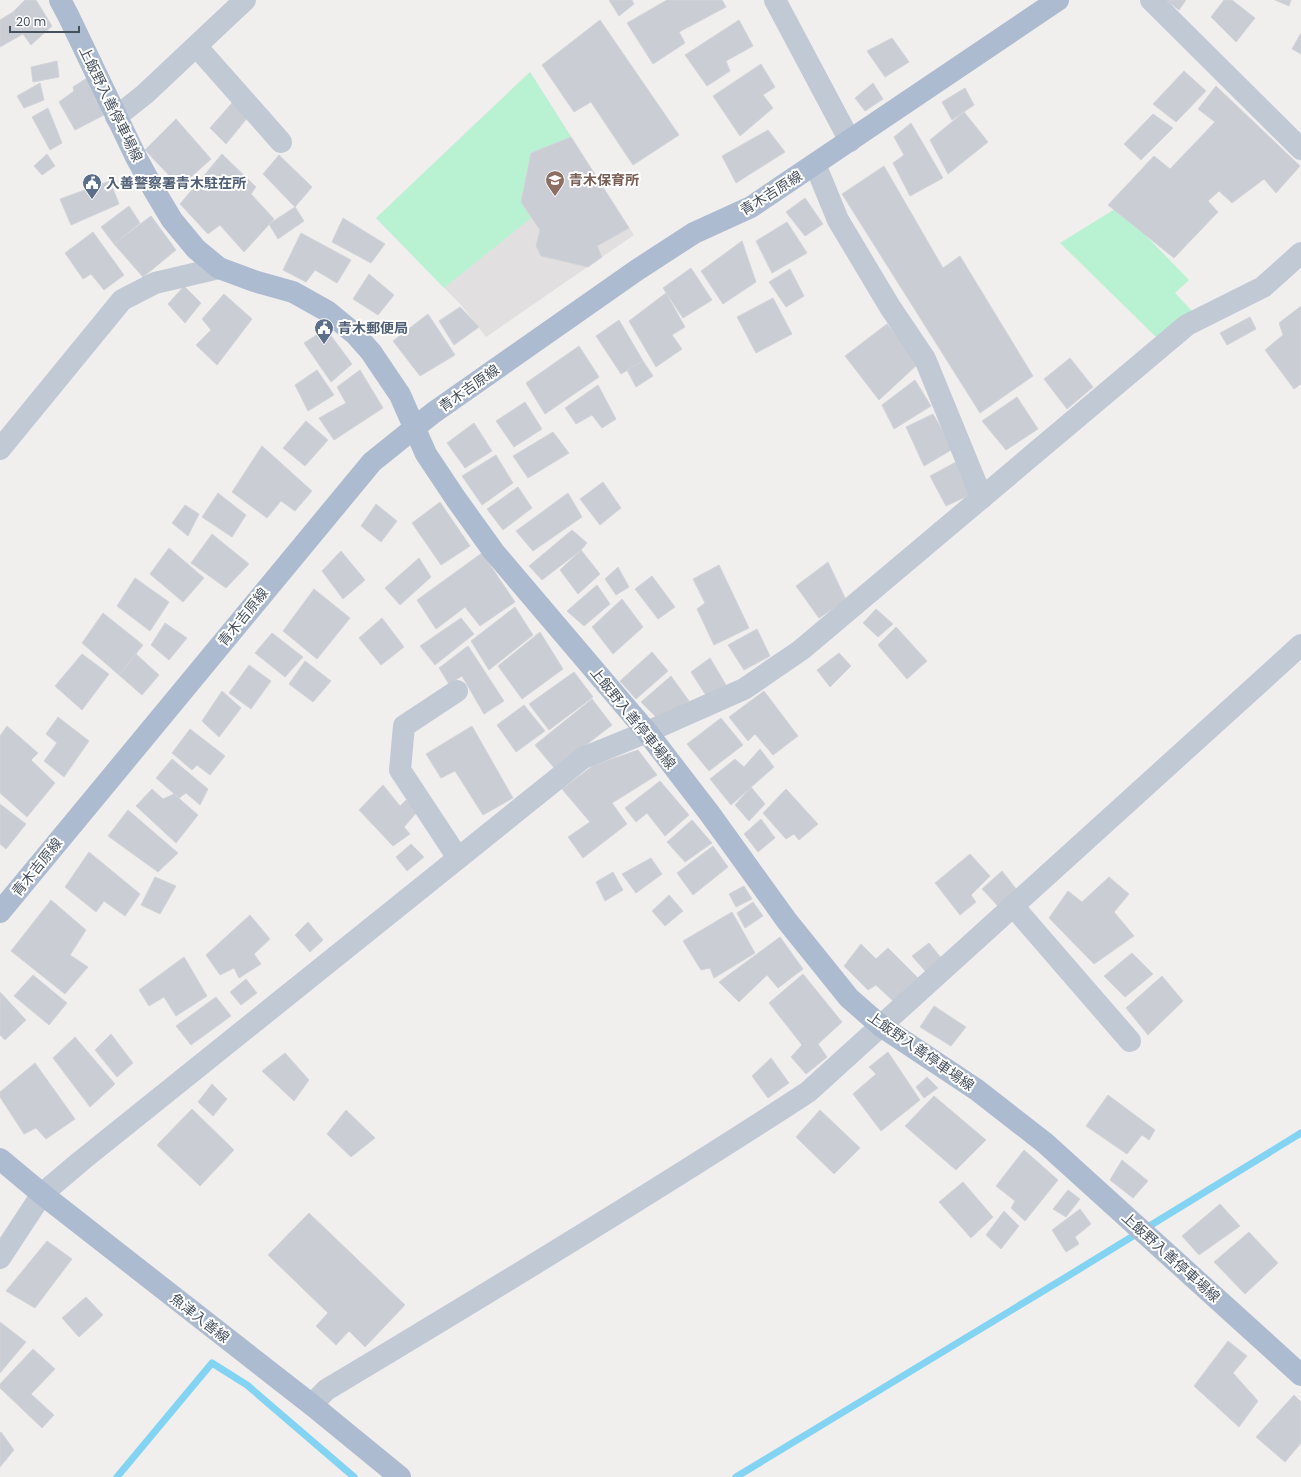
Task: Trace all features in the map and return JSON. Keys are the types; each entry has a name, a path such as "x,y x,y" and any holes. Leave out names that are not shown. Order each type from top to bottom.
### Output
{"main road":[{"name":"上飯野入善停車場線","path":"60,0 116,117 154,190 172,220 196,249 219,268 254,281 293,292 327,311 355,334 371,352 400,395 426,454 494,552 647,732 710,814 787,921 849,998 881,1026 977,1090 1045,1143 1301,1375"},
{"name":"青木吉原線","path":"0,912 372,462 432,413 637,270 694,233 751,207 1058,0"},
{"name":"魚津入善線","path":"0,1159 42,1194 312,1405 400,1477"}],"street":[{"path":"116,117 145,94 197,47 245,0"},
{"path":"775,0 850,141"},
{"path":"1151,0 1301,149"},
{"path":"197,47 281,142"},
{"path":"815,164 838,220 890,307 925,359 982,498"},
{"path":"0,1258 42,1194 81,1161 584,758 744,689 801,650 1187,325 1263,287 1301,253"},
{"path":"0,449 122,300 155,283 219,268"},
{"path":"312,1405 326,1390 733,1141 808,1092 1301,645"},
{"path":"457,691 404,726 400,770 458,858"},
{"path":"1013,906 1130,1041"}],"shaded area":[{"path":"530,72 634,235 486,337 462,306 376,218"}],"green space":[{"path":"530,72 571,137 531,153 521,202 531,218 444,288 376,218"},
{"path":"1118,207 1189,280 1175,293 1193,312 1157,338 1060,243"}],"building":[{"path":"25,0 36,0 52,26 31,45 23,34 13,12"},
{"path":"609,0 632,0 634,4 619,16"},
{"path":"667,0 722,0 726,7 679,32 685,43 653,64 627,23"},
{"path":"1166,0 1186,0 1179,10"},
{"path":"1224,0 1232,0 1255,18 1236,42 1211,17"},
{"path":"1275,0 1291,0 1289,6"},
{"path":"13,12 23,34 0,47 0,20"},
{"path":"600,20 679,135 633,165 591,102 574,112 542,65"},
{"path":"739,20 753,46 726,61 730,71 707,86 685,55"},
{"path":"1301,33 1301,54 1292,49"},
{"path":"892,38 909,62 885,77 867,51"},
{"path":"57,61 59,77 33,82 31,67"},
{"path":"761,64 775,87 763,95 773,108 740,136 713,96"},
{"path":"1184,71 1206,91 1176,122 1153,104"},
{"path":"87,78 104,115 75,130 59,102 74,91 73,87"},
{"path":"40,83 44,100 24,108 17,96"},
{"path":"873,83 883,99 865,111 855,98"},
{"path":"1216,86 1300,166 1276,193 1264,179 1232,203 1219,191 1208,201 1218,212 1174,258 1108,205 1154,156 1170,169 1215,122 1198,109"},
{"path":"965,88 974,105 952,120 942,102"},
{"path":"232,103 248,117 226,144 210,128"},
{"path":"48,108 62,143 50,150 32,117"},
{"path":"964,112 988,142 948,174 930,140"},
{"path":"1153,114 1173,128 1141,160 1124,144"},
{"path":"176,119 211,159 180,187 145,150"},
{"path":"911,123 943,178 910,196 893,163 904,155 894,137"},
{"path":"768,130 785,152 736,183 722,156"},
{"path":"571,137 629,228 597,246 602,257 588,267 541,256 536,246 540,230 521,202 531,153"},
{"path":"47,154 55,166 42,175 34,166"},
{"path":"222,154 256,187 251,194 274,219 244,252 220,225 208,234 180,204"},
{"path":"279,155 312,187 295,207 263,174"},
{"path":"884,166 943,268 960,256 1033,376 980,413 842,194"},
{"path":"110,181 119,204 71,225 60,199"},
{"path":"805,198 823,224 805,236 786,212"},
{"path":"129,206 140,223 114,244 101,227"},
{"path":"295,207 304,221 278,239 269,224"},
{"path":"151,216 176,250 143,277 114,244"},
{"path":"343,218 385,244 371,263 332,242"},
{"path":"787,222 807,253 772,273 756,241"},
{"path":"93,232 124,275 104,290 91,274 83,279 65,253"},
{"path":"301,233 351,260 337,283 315,270 306,282 283,270"},
{"path":"742,241 756,282 723,304 701,271"},
{"path":"691,268 712,300 683,318 663,288"},
{"path":"790,269 804,296 786,307 769,282"},
{"path":"369,274 394,295 378,315 353,299"},
{"path":"184,286 201,303 185,323 168,304"},
{"path":"666,293 685,327 672,335 682,349 656,367 629,321"},
{"path":"224,294 252,319 217,365 196,345 211,330 202,319"},
{"path":"773,298 792,334 756,353 737,317"},
{"path":"1301,306 1301,384 1294,389 1265,350 1283,335 1279,323"},
{"path":"460,307 479,327 454,345 439,321"},
{"path":"428,314 455,355 420,376 393,341"},
{"path":"1250,317 1256,329 1227,345 1220,333"},
{"path":"619,320 643,361 621,374 596,336"},
{"path":"887,324 919,363 879,400 845,356"},
{"path":"326,329 352,364 331,382 304,343"},
{"path":"579,346 599,377 545,414 526,383"},
{"path":"1070,358 1093,387 1067,409 1044,379"},
{"path":"643,361 653,376 636,387 627,370"},
{"path":"317,370 334,395 308,411 295,385"},
{"path":"360,370 383,408 334,440 319,418 346,403 337,387"},
{"path":"915,380 931,406 894,429 882,405"},
{"path":"598,385 616,419 602,428 592,415 576,424 565,408"},
{"path":"1017,397 1038,429 1006,450 982,421"},
{"path":"525,402 542,429 514,447 496,421"},
{"path":"933,414 953,449 924,466 906,427"},
{"path":"306,421 328,440 305,466 283,448"},
{"path":"474,423 492,451 465,468 447,443"},
{"path":"553,432 569,453 528,478 513,456"},
{"path":"262,446 312,491 295,511 281,501 267,518 232,492"},
{"path":"496,455 513,483 482,505 462,476"},
{"path":"958,461 972,494 946,506 930,476"},
{"path":"603,482 621,508 600,525 580,499"},
{"path":"518,487 532,508 503,530 487,509"},
{"path":"218,493 246,515 232,537 202,517"},
{"path":"568,493 582,517 533,551 516,531"},
{"path":"440,502 470,546 441,565 412,523"},
{"path":"376,504 397,521 381,542 361,526"},
{"path":"185,505 199,514 188,536 172,523"},
{"path":"572,530 587,543 581,550 542,580 529,566"},
{"path":"212,534 249,564 226,588 191,563"},
{"path":"169,548 204,578 183,602 150,574"},
{"path":"581,550 600,574 578,594 560,570"},
{"path":"341,551 365,580 343,599 322,571"},
{"path":"482,553 515,602 480,626 465,607 436,629 417,600"},
{"path":"419,558 431,577 400,605 385,588"},
{"path":"828,562 846,600 819,618 796,586"},
{"path":"719,565 749,628 714,645 697,609 705,603 693,579"},
{"path":"618,567 629,587 616,595 605,579"},
{"path":"652,576 675,607 658,619 635,589"},
{"path":"135,578 169,602 150,631 117,606"},
{"path":"597,585 610,604 584,626 567,611"},
{"path":"314,589 350,618 317,659 283,631"},
{"path":"622,599 643,627 613,654 592,627"},
{"path":"515,607 533,635 489,670 471,641"},
{"path":"876,609 893,624 878,637 863,623"},
{"path":"103,613 143,645 119,675 82,643"},
{"path":"382,618 404,647 381,665 359,638"},
{"path":"461,618 474,634 435,665 420,646"},
{"path":"165,623 187,638 169,660 151,645"},
{"path":"896,627 927,661 907,679 878,645"},
{"path":"757,629 770,656 744,670 728,645"},
{"path":"540,632 563,669 522,699 498,666"},
{"path":"272,633 303,657 285,677 255,653"},
{"path":"468,646 504,701 484,714 462,676 449,684 439,668"},
{"path":"652,652 668,671 636,699 620,681"},
{"path":"839,653 851,666 830,687 817,670"},
{"path":"82,654 109,674 82,710 55,686"},
{"path":"136,654 159,675 142,695 119,675"},
{"path":"710,658 726,685 707,697 691,672"},
{"path":"305,661 331,681 313,702 289,684"},
{"path":"249,665 271,681 251,709 229,693"},
{"path":"574,672 593,697 549,730 529,704"},
{"path":"671,676 689,701 659,720 641,702"},
{"path":"222,691 241,708 219,737 202,721"},
{"path":"764,691 798,736 773,755 755,734 748,741 729,717"},
{"path":"592,699 612,725 555,769 535,745"},
{"path":"524,705 545,731 516,752 497,725"},
{"path":"58,717 89,741 64,777 44,761 57,743 46,734"},
{"path":"721,718 743,745 709,771 687,744"},
{"path":"7,726 38,753 31,760 55,783 27,817 0,793 0,736"},
{"path":"472,726 513,798 483,815 455,771 441,778 426,754"},
{"path":"190,729 225,756 210,775 197,765 192,770 172,753"},
{"path":"760,749 774,767 731,805 710,779 735,759 744,767"},
{"path":"638,750 657,775 612,803 627,824 583,858 568,837 590,822 562,789 594,765"},
{"path":"172,759 208,789 200,805 186,793 179,798 156,778"},
{"path":"660,781 689,815 665,836 647,813 636,822 625,808"},
{"path":"383,785 400,806 406,800 417,812 404,827 410,834 393,846 359,810"},
{"path":"751,787 765,804 749,821 735,805"},
{"path":"152,789 163,799 174,794 198,815 176,843 136,806"},
{"path":"786,789 818,824 799,840 794,834 786,839 763,813"},
{"path":"0,804 26,824 6,849 0,844"},
{"path":"128,810 178,853 158,872 108,836"},
{"path":"761,819 775,838 758,852 744,834"},
{"path":"692,820 712,843 685,862 667,842"},
{"path":"411,844 424,857 407,871 396,857"},
{"path":"713,846 728,867 693,895 677,873"},
{"path":"89,852 140,894 125,916 104,901 96,912 65,887"},
{"path":"970,854 990,876 971,895 976,902 960,915 935,883"},
{"path":"651,858 662,874 636,893 622,874"},
{"path":"1002,871 1017,890 999,907 982,889"},
{"path":"613,872 623,890 605,901 596,882"},
{"path":"155,877 176,886 160,914 141,905"},
{"path":"1109,877 1129,894 1114,912 1134,936 1094,964 1049,918 1068,891 1082,902"},
{"path":"744,886 752,899 736,907 729,894"},
{"path":"669,895 683,911 665,926 652,911"},
{"path":"51,900 86,930 70,955 88,967 65,994 11,951"},
{"path":"753,902 763,916 745,928 737,913"},
{"path":"732,912 755,953 714,978 710,968 701,970 683,941"},
{"path":"250,915 270,939 254,954 261,964 239,978 234,968 220,975 206,955"},
{"path":"308,922 323,940 310,952 295,935"},
{"path":"780,937 803,969 778,988 767,975 739,1002 719,982"},
{"path":"929,943 942,959 927,973 912,956"},
{"path":"861,944 876,959 888,948 918,978 893,1001 876,985 868,990 844,966"},
{"path":"1132,953 1153,974 1125,997 1104,976"},
{"path":"184,957 207,996 176,1016 164,997 149,1006 139,990"},
{"path":"803,974 842,1022 818,1044 827,1057 806,1074 791,1057 802,1045 769,1003"},
{"path":"33,975 67,1003 49,1025 14,996"},
{"path":"1162,976 1183,1001 1148,1035 1126,1008"},
{"path":"246,979 257,993 241,1005 230,992"},
{"path":"0,992 26,1020 5,1040 0,1035"},
{"path":"216,997 231,1016 191,1045 176,1026"},
{"path":"934,1006 966,1027 951,1046 920,1027"},
{"path":"111,1034 133,1063 117,1077 95,1050"},
{"path":"75,1037 115,1084 90,1107 53,1058"},
{"path":"888,1052 920,1100 881,1131 853,1094 876,1074 869,1067"},
{"path":"285,1053 309,1080 294,1101 262,1071"},
{"path":"771,1058 789,1083 768,1098 752,1076"},
{"path":"35,1063 75,1119 46,1139 36,1128 24,1134 0,1097 0,1092"},
{"path":"927,1077 938,1088 924,1098 916,1087"},
{"path":"212,1084 227,1099 213,1116 198,1102"},
{"path":"1108,1095 1155,1130 1149,1140 1142,1135 1127,1154 1086,1126"},
{"path":"934,1096 986,1140 956,1170 905,1126"},
{"path":"192,1109 234,1150 200,1186 157,1145"},
{"path":"346,1110 375,1138 351,1157 327,1134"},
{"path":"820,1110 860,1148 834,1174 796,1137"},
{"path":"1024,1150 1058,1180 1025,1221 1011,1208 1015,1201 996,1186"},
{"path":"1122,1160 1148,1181 1133,1198 1110,1180"},
{"path":"963,1182 993,1217 971,1238 939,1202"},
{"path":"1068,1190 1080,1199 1066,1217 1053,1209"},
{"path":"1220,1204 1240,1226 1199,1255 1182,1236"},
{"path":"1080,1209 1091,1224 1075,1237 1079,1244 1066,1252 1052,1230"},
{"path":"1004,1211 1019,1226 1001,1249 986,1235"},
{"path":"309,1213 405,1305 365,1347 349,1331 336,1345 316,1326 328,1313 268,1255"},
{"path":"1249,1232 1278,1263 1245,1294 1214,1262"},
{"path":"47,1241 72,1259 35,1308 6,1291"},
{"path":"86,1297 103,1315 79,1337 62,1318"},
{"path":"0,1322 26,1342 0,1373"},
{"path":"1228,1341 1247,1356 1233,1373 1258,1401 1239,1427 1194,1386"},
{"path":"33,1349 55,1369 31,1394 54,1415 42,1428 0,1388 0,1384"},
{"path":"1294,1395 1301,1402 1301,1443 1285,1462 1256,1437"},
{"path":"1,1432 14,1450 0,1467 0,1433"}],"waterway":[{"path":"736,1477 1301,1133"},
{"path":"117,1477 212,1363 247,1385 354,1477"}],"place":[{"name":"青木保育所","path":"555,197"},
{"name":"入善警察署青木駐在所","path":"92,200"},
{"name":"青木郵便局","path":"324,345"}]}
